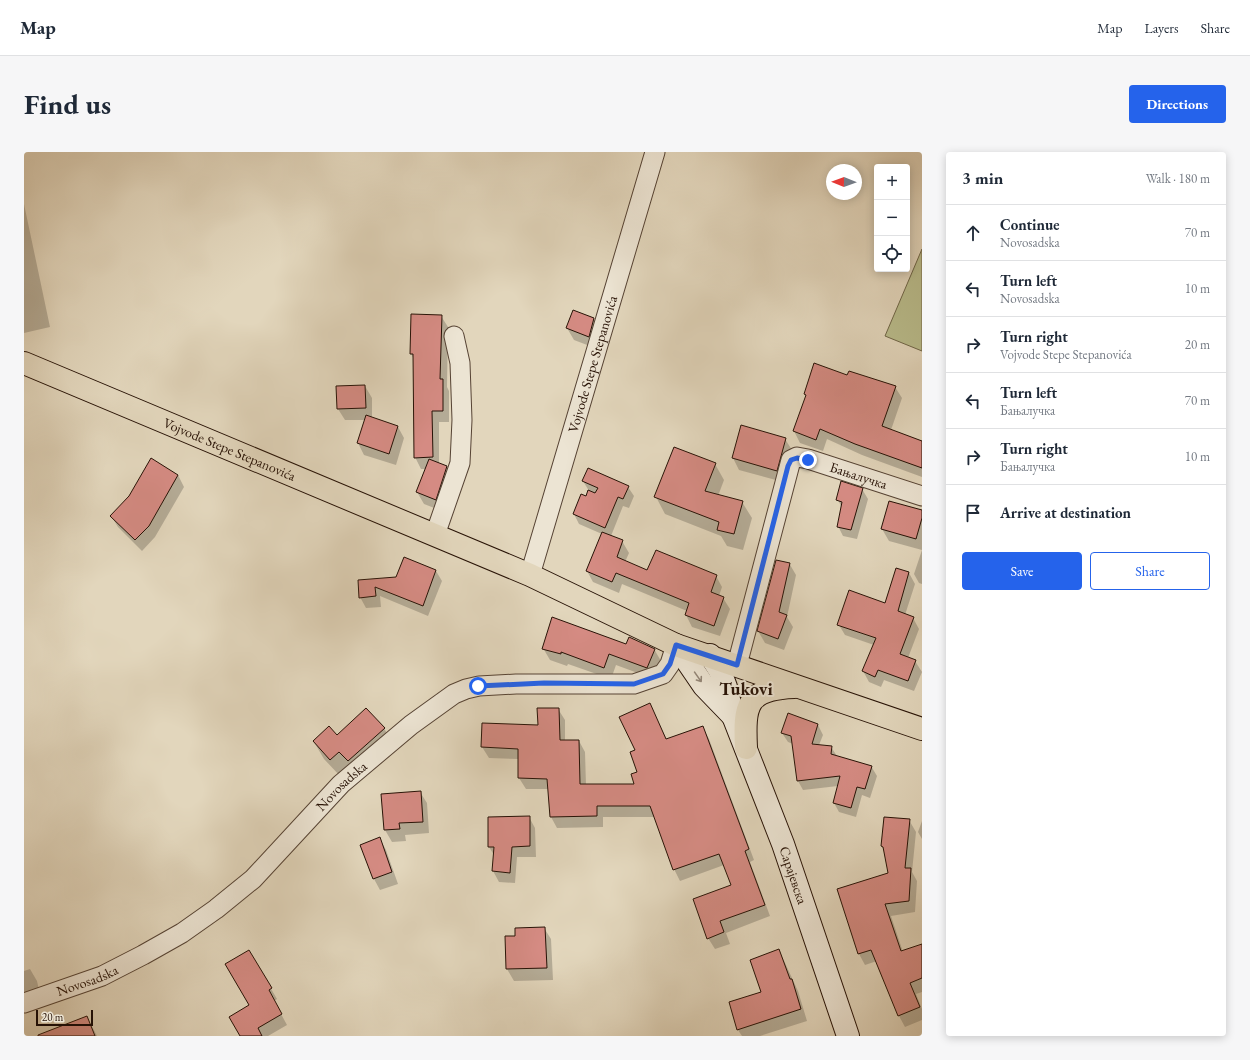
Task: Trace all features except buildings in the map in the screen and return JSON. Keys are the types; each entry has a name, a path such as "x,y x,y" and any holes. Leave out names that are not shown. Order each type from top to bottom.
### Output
{"main road":[{"name":"Vojvode Stepe Stepanovića","path":"24,363 530,575 676,645 710,655 922,729"},
{"path":"676,645 704,686 733,716"},
{"path":"710,655 720,670 733,716"},
{"path":"746,748 746,713 755,697 777,688 799,687"},
{"name":"Сарајевска","path":"733,716 784,844 848,1036"}],"street":[{"name":"Vojvode Stepe Stepanovića","path":"530,575 655,152"},
{"path":"435,535 460,463 462,420 460,363 454,336"},
{"name":"Бањалучка","path":"737,665 791,460 797,458 808,460 922,496"},
{"name":"Novosadska","path":"24,1003 102,976 182,933 216,909 253,879 341,784 411,725 454,694 478,686 516,684 634,684 663,674 670,664 676,645"}],"green space":[{"path":"922,249 922,351 885,336"}],"district":[{"name":"Tukovi","path":"746,689"}],"route":[{"path":"478,686 544,683 634,684 663,674 670,664 676,645 737,665 788,466 791,460 797,458 808,460"}]}
